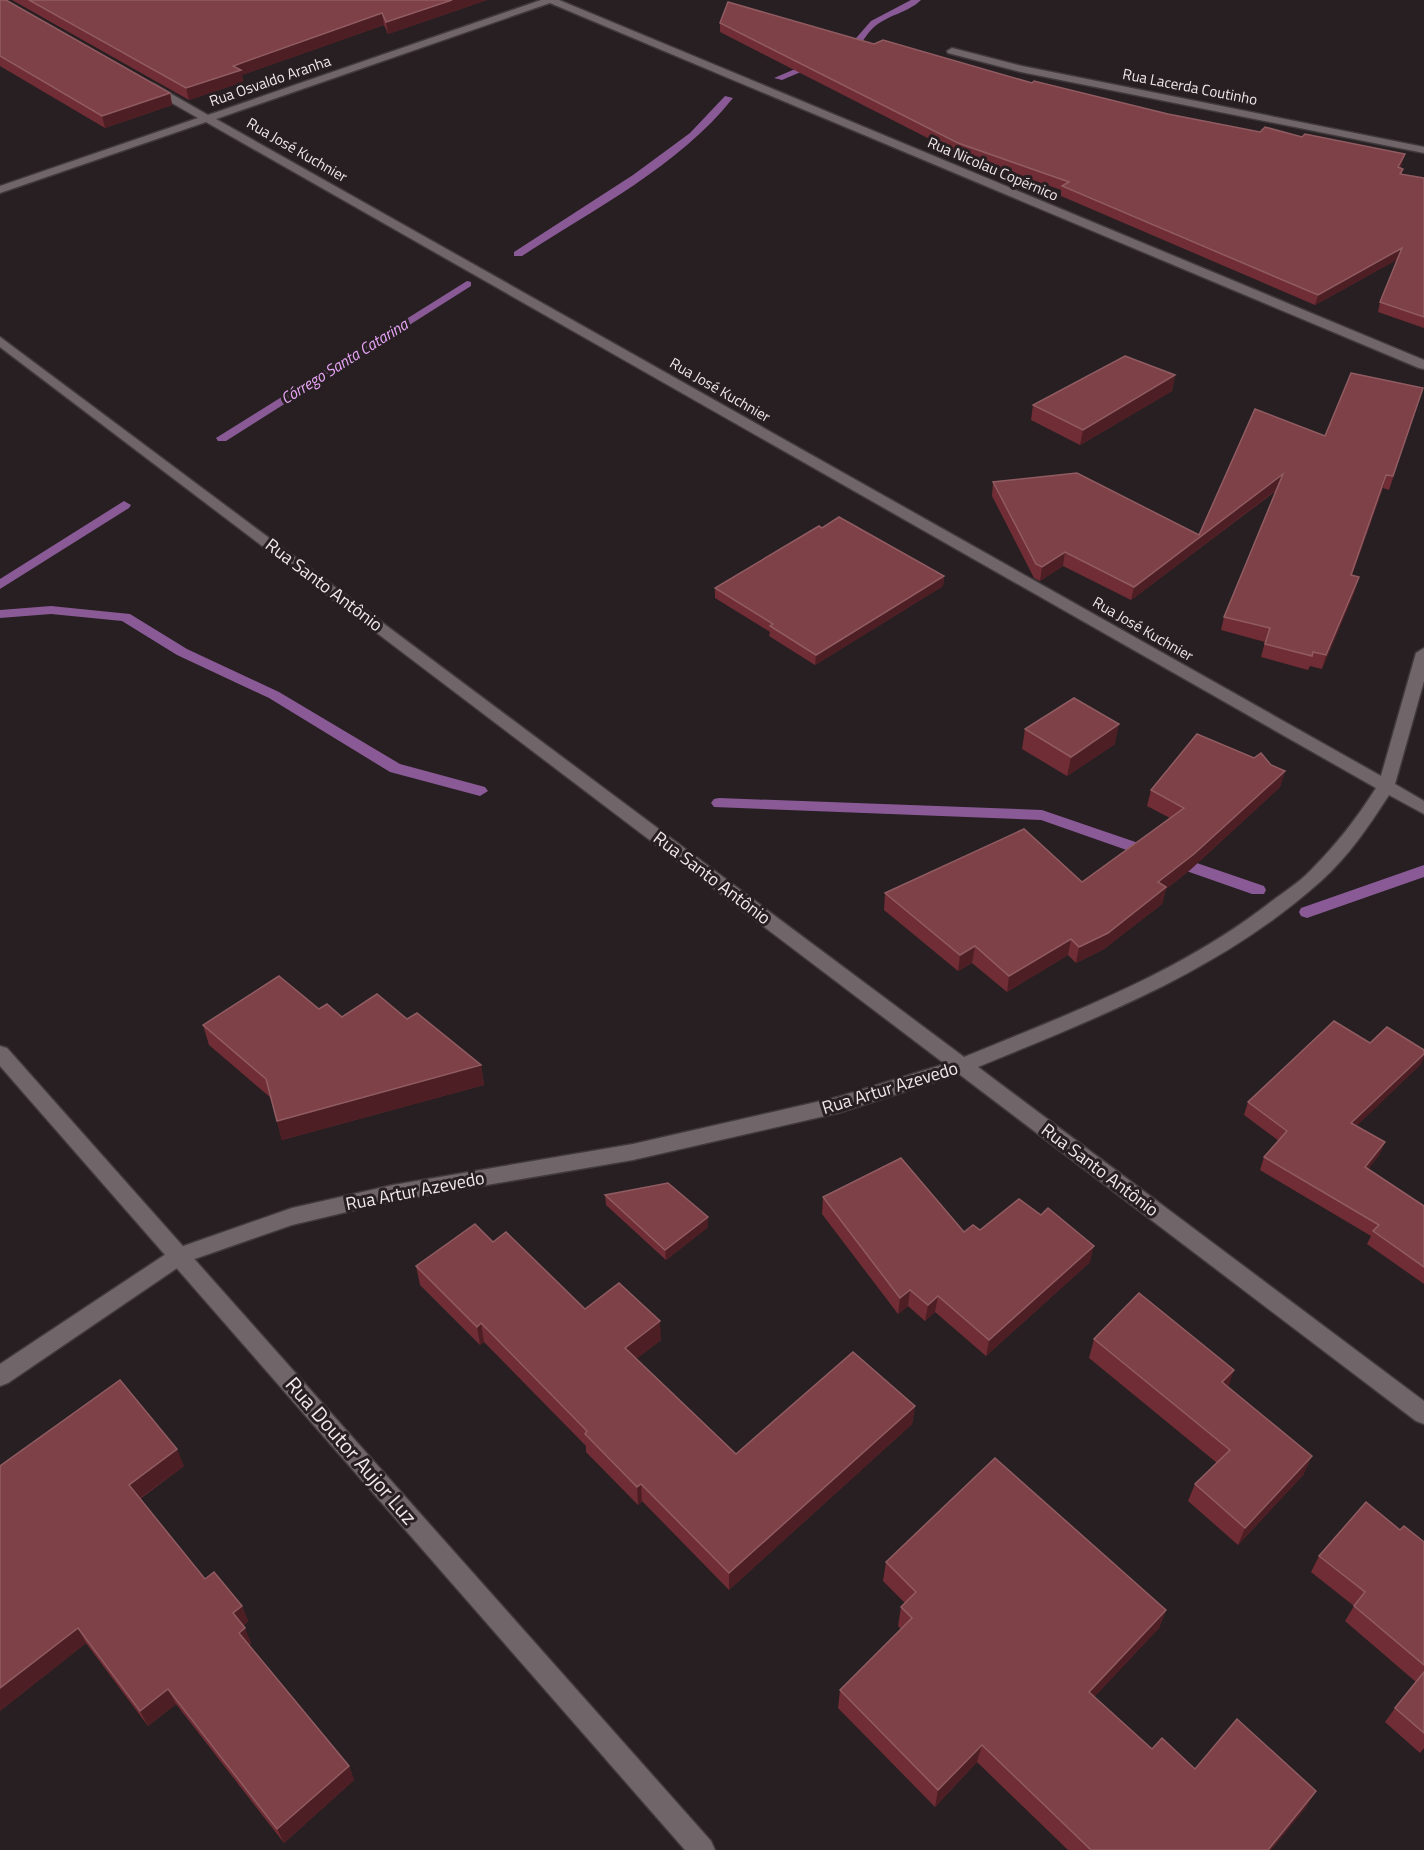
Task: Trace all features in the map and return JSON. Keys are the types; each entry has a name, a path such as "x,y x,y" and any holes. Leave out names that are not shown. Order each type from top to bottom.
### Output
{"street":[{"name":"Rua Osvaldo Aranha","path":"0,190 550,0"},
{"name":"Rua Nicolau Copérnico","path":"550,0 1424,365"},
{"name":"Rua Lacerda Coutinho","path":"952,51 1021,69 1424,150"},
{"name":"Rua José Kuchnier","path":"135,77 1424,808"},
{"name":"Rua Santo Antônio","path":"0,341 1424,1414"},
{"name":"Rua Artur Azevedo","path":"0,1376 178,1256 292,1217 393,1193 633,1152 838,1104 962,1066 1101,1009 1165,979 1251,927 1316,876 1358,829 1386,786 1424,653"},
{"name":"Rua Doutor Aujor Luz","path":"0,1053 702,1850"}],"building":[{"path":"0,0 6,0 170,93 102,116 0,56"},
{"path":"29,0 452,0 386,22 382,13 233,66 241,70 186,88"},
{"path":"728,2 874,44 883,40 1032,83 1034,81 1168,114 1260,132 1265,127 1302,137 1305,134 1405,154 1398,167 1403,169 1400,174 1424,178 1424,317 1380,302 1402,248 1318,295 1062,186 1069,182 958,143 720,23"},
{"path":"1125,356 1175,375 1083,430 1033,405"},
{"path":"1351,373 1423,388 1393,476 1386,475 1351,575 1359,577 1326,655 1313,652 1312,656 1265,644 1270,628 1224,617 1283,474 1134,587 1065,552 1042,567 1036,564 993,482 1077,473 1199,535 1255,409 1325,436"},
{"path":"839,517 944,576 816,655 770,626 773,624 715,588 819,526 822,528"},
{"path":"1074,698 1119,724 1071,757 1025,729"},
{"path":"1197,734 1254,758 1261,753 1271,765 1285,771 1194,854 1158,882 1166,887 1108,933 1079,947 1071,939 1009,976 975,946 960,955 885,893 1024,829 1082,882 1184,808 1151,790"},
{"path":"279,976 319,1009 327,1004 342,1017 377,994 407,1019 417,1013 481,1065 277,1121 266,1079 203,1025"},
{"path":"1334,1021 1370,1043 1387,1027 1424,1050 1424,1054 1351,1123 1385,1142 1365,1167 1424,1206 1424,1267 1373,1231 1379,1225 1264,1157 1287,1131 1248,1102"},
{"path":"901,1158 964,1232 973,1225 980,1230 1019,1199 1041,1215 1048,1208 1094,1246 989,1340 938,1296 928,1305 910,1290 900,1298 823,1197"},
{"path":"668,1183 708,1217 665,1250 605,1195"},
{"path":"475,1224 493,1242 506,1232 585,1309 619,1283 660,1321 625,1348 736,1454 853,1352 915,1406 729,1573 641,1484 637,1487 585,1434 587,1431 481,1323 477,1327 416,1266"},
{"path":"1139,1293 1234,1370 1222,1382 1312,1456 1245,1528 1195,1484 1230,1450 1094,1339"},
{"path":"120,1380 177,1449 129,1485 205,1579 214,1572 242,1606 233,1613 245,1628 239,1633 349,1766 277,1829 168,1689 140,1711 78,1628 0,1688 0,1466"},
{"path":"995,1458 1166,1610 1089,1692 1152,1749 1162,1738 1195,1769 1237,1719 1316,1791 1268,1850 1091,1850 982,1745 938,1790 840,1690 912,1618 901,1607 916,1592 886,1562"},
{"path":"1366,1502 1400,1530 1404,1526 1424,1542 1424,1665 1354,1606 1365,1592 1319,1556"},
{"path":"1424,1672 1424,1733 1395,1708"}],"waterway":[{"name":"Córrego Santa Catarina","path":"844,53 853,47 874,23 917,0"},
{"name":"Córrego Santa Catarina","path":"779,78 817,63"},
{"name":"Córrego Santa Catarina","path":"518,254 637,177 694,135 728,98"},
{"name":"Córrego Santa Catarina","path":"222,438 467,284"},
{"name":"Córrego Santa Catarina","path":"0,585 124,505"},
{"path":"0,614 51,610 125,617 182,652 274,695 395,768 480,791"},
{"path":"719,803 1042,815 1258,890"},
{"path":"1307,912 1424,871"}]}
